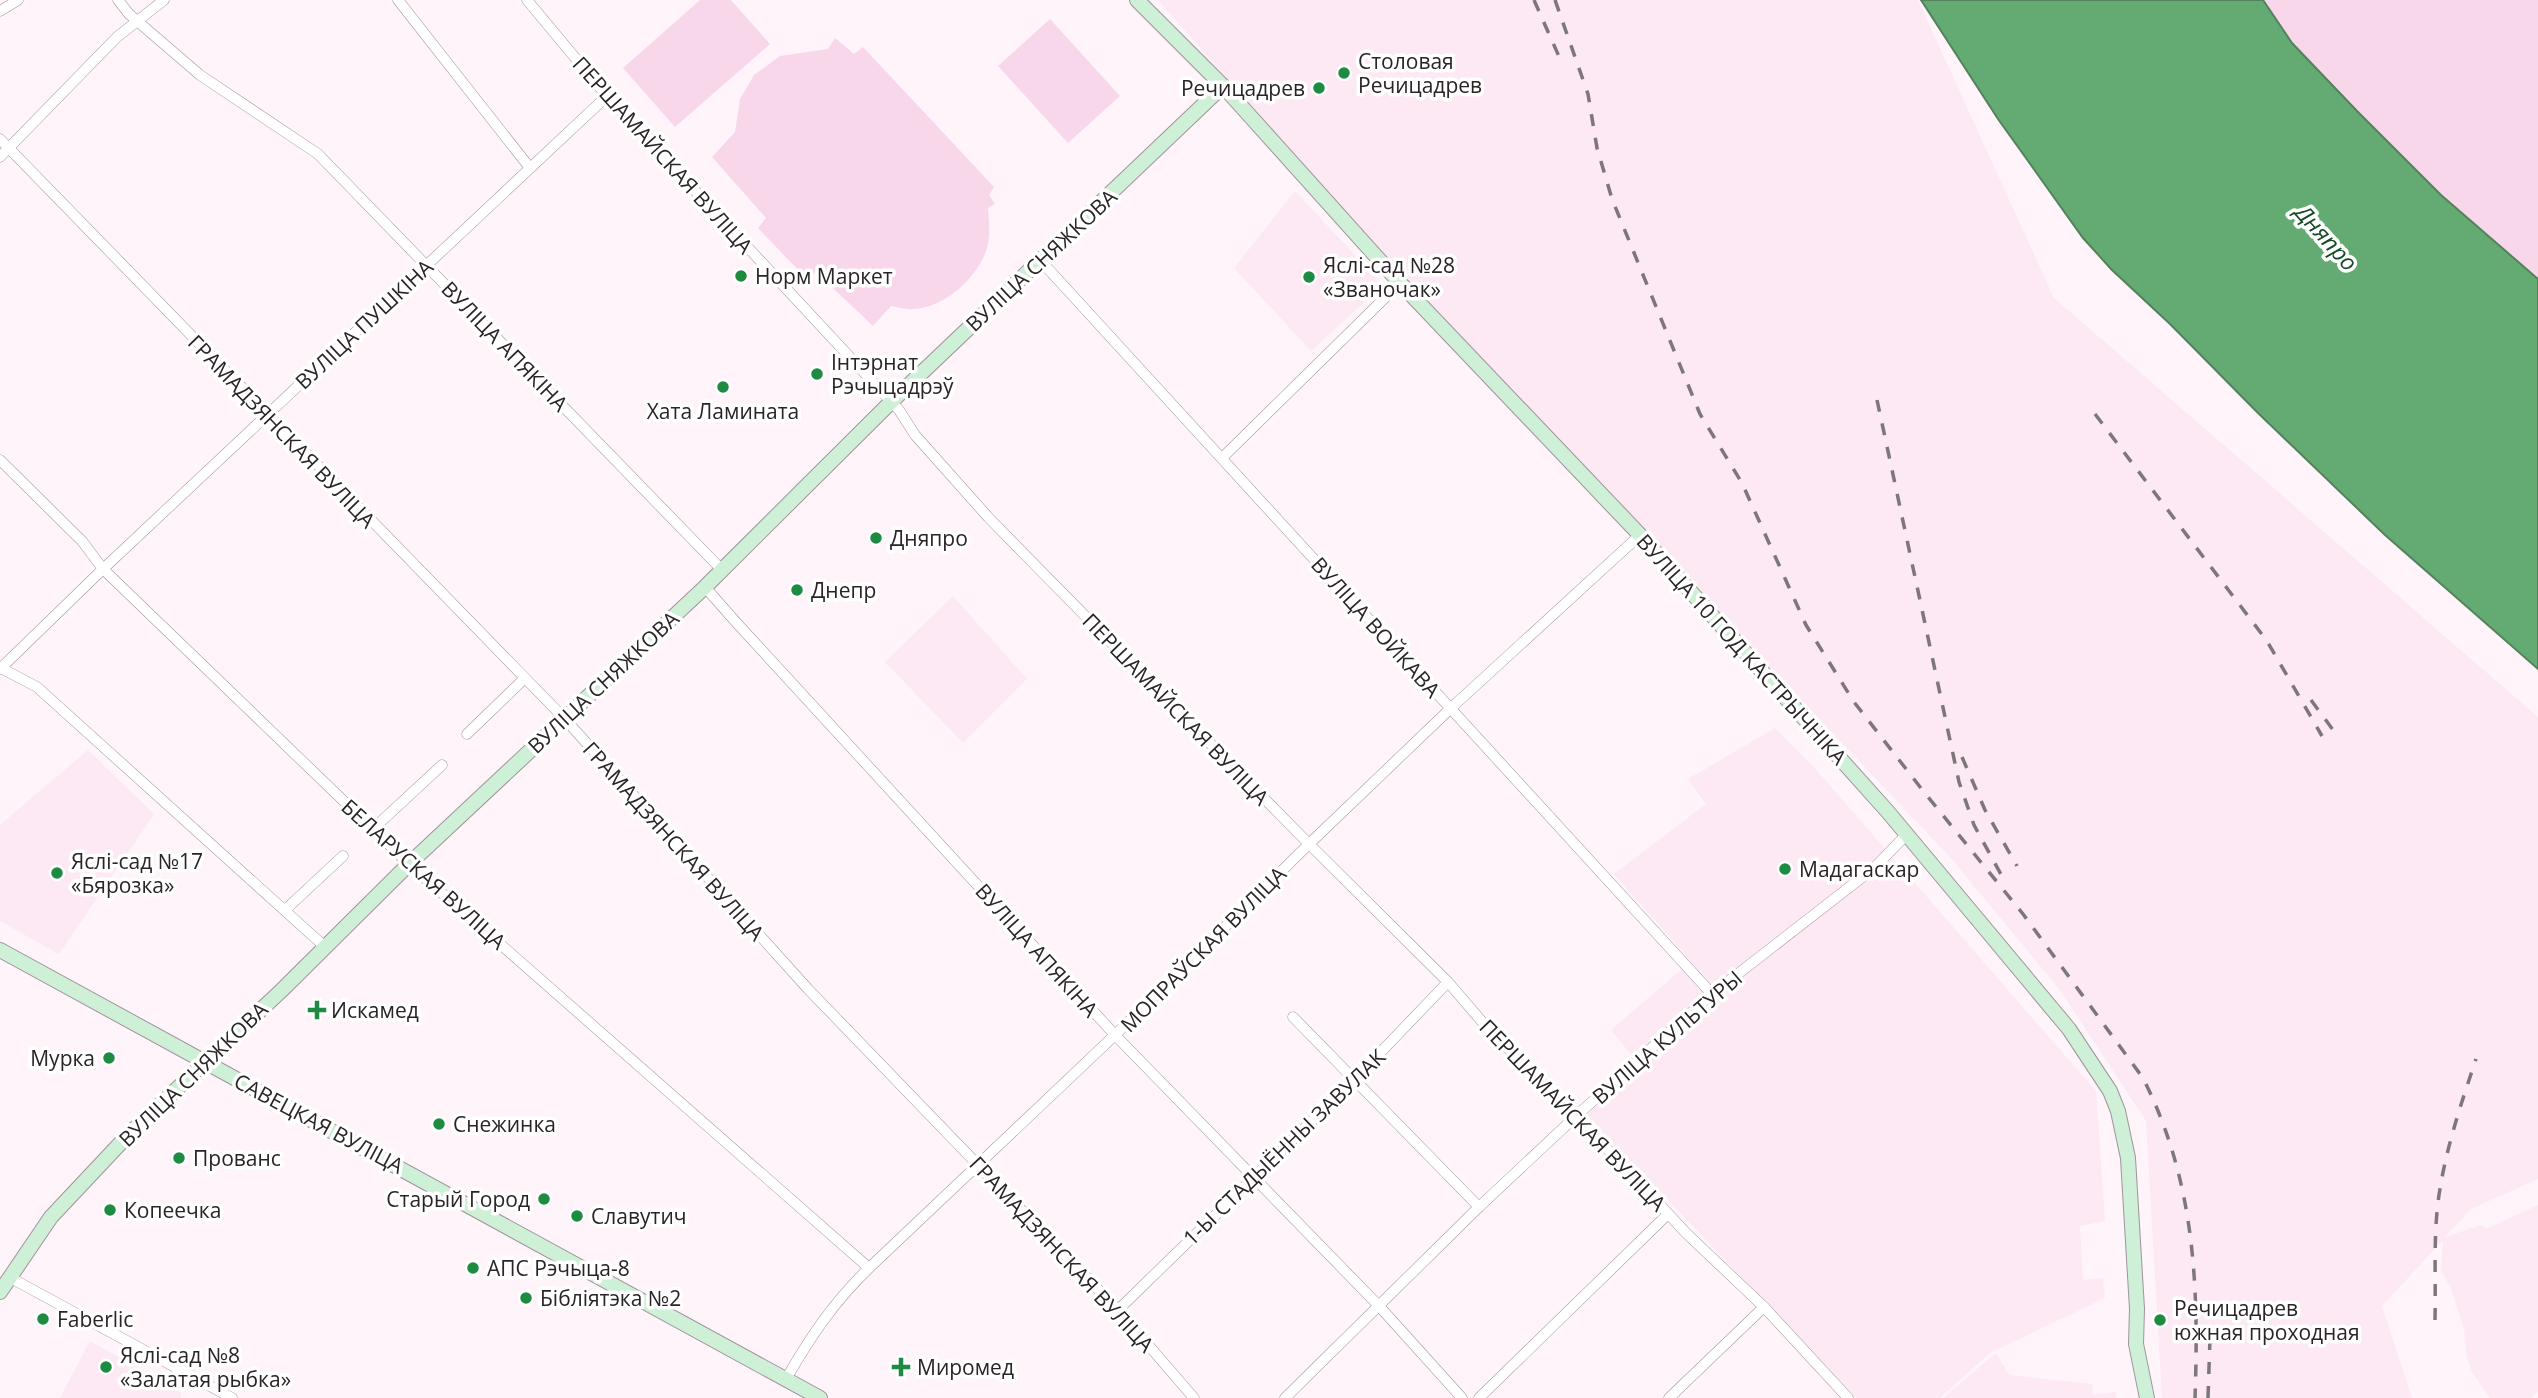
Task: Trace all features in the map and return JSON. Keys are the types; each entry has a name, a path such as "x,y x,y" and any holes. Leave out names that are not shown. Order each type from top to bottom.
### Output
{"street":[{"path":"0,11 18,0"},
{"name":"ВУЛІЦА АПЯКІНА","path":"118,0 137,21 200,75 318,155 722,570"},
{"path":"0,157 117,37 164,0"},
{"path":"398,0 530,169"},
{"name":"ПЕРШАМАЙСКАЯ ВУЛІЦА","path":"527,0 607,96 900,410 915,435 988,517 1308,844 1448,982 1484,1024 1668,1214 1765,1307 1849,1398"},
{"name":"ВУЛІЦА 10 ГОД КАСТРЫЧНІКА","path":"1138,0 1223,86 1400,283 1640,535 1907,834 2069,1030 2110,1091 2118,1111 2128,1158 2129,1213 2137,1309 2136,1344 2147,1398"},
{"name":"ВУЛІЦА СНЯЖКОВА","path":"0,1293 51,1217 130,1133 409,863 705,587 891,402 1223,86"},
{"name":"ВУЛІЦА ПУШКІНА","path":"0,669 607,96"},
{"name":"ГРАМАДЗЯНСКАЯ ВУЛІЦА","path":"0,139 564,718 808,989 1118,1310 1194,1398"},
{"name":"ВУЛІЦА ВОЙКАВА","path":"1040,260 1712,994"},
{"path":"1223,457 1400,283"},
{"name":"БЕЛАРУСКАЯ ВУЛІЦА","path":"0,460 82,541 103,569 409,863 869,1268"},
{"name":"МОПРАЎСКАЯ ВУЛІЦА","path":"786,1379 838,1298 1115,1035 1308,844 1640,535"},
{"name":"ВУЛІЦА АПЯКІНА","path":"705,587 1115,1035 1378,1306 1462,1398"},
{"path":"0,669 37,687 324,946"},
{"path":"467,734 524,679"},
{"path":"373,829 442,765"},
{"name":"ВУЛІЦА КУЛЬТУРЫ","path":"1285,1398 1479,1207 1575,1117 1712,994 1874,868 1907,834"},
{"path":"285,910 343,856"},
{"name":"САВЕЦКАЯ ВУЛІЦА","path":"0,950 820,1398"},
{"name":"1-Ы СТАДЫЁННЫ ЗАВУЛАК","path":"1118,1310 1354,1080 1448,982"},
{"path":"1293,1017 1479,1207"},
{"path":"1479,1398 1668,1214"},
{"path":"9,1277 232,1398"},
{"path":"1669,1398 1765,1307"}],"shaded area":[{"path":"700,0 731,0 770,44 675,127 623,68"},
{"path":"1158,0 1918,0 2054,298 2538,717 2538,1179 2471,1209 2445,1237 2481,1225 2486,1229 2538,1205 2538,1392 2530,1398 2490,1398 2472,1372 2467,1357 2464,1329 2450,1286 2441,1272 2443,1240 2382,1306 2412,1398 2162,1398 2146,1121 2060,990 1950,857 1386,261"},
{"path":"2263,0 2538,0 2538,279 2441,195 2357,111 2292,43"},
{"path":"1050,19 1120,96 1068,143 998,66"},
{"path":"835,38 854,54 863,47 994,187 989,195 995,204 988,208 988,246 975,272 947,298 925,307 908,309 891,306 873,326 816,272 807,279 758,228 766,218 712,157 735,132 740,99 754,75 780,56 828,49"},
{"name":"Яслі-сад №28 «Званочак»","path":"1295,191 1383,285 1311,351 1234,268"},
{"path":"953,596 1027,679 963,743 885,662"},
{"path":"1775,728 1813,766 2096,1091 2105,1221 2080,1226 2083,1280 2103,1278 2105,1298 1990,1353 1940,1398 1856,1398 1587,1115 1639,1064 1611,1030 1691,961 1614,874 1706,804 1688,779"},
{"name":"Яслі-сад №17 «Бярозка»","path":"88,750 154,814 59,954 0,921 0,825"},
{"name":"Яслі-сад №8 «Залатая рыбка»","path":"90,1341 181,1393 181,1398 60,1398"},
{"path":"1996,1353 2009,1375 2092,1384 2093,1395 2116,1392 2116,1398 1943,1398"}],"water":[{"path":"1921,0 2263,0 2292,43 2357,111 2441,195 2538,279 2538,669 2385,535 2112,270 2083,238 1998,119"}],"railway":[{"path":"1534,0 1561,61"},
{"path":"1555,0 1588,94 1597,148 1612,199 1700,414 1742,483 1806,625 1854,702 2023,914 2143,1078 2174,1156 2190,1234 2196,1315 2195,1398"},
{"path":"1877,400 1959,782 1974,825 2004,880"},
{"path":"2095,414 2267,641 2322,736"},
{"path":"2311,700 2336,734"},
{"path":"1962,757 1985,810 2017,866"},
{"path":"2435,1320 2435,1241 2439,1195 2450,1143 2476,1059"},
{"path":"2208,1398 2210,1338"}],"place":[{"name":"Столовая Речицадрев","path":"1344,73"},
{"name":"Речицадрев","path":"1319,88"},
{"name":"Норм Маркет","path":"741,276"},
{"name":"Яслі-сад №28 «Званочак»","path":"1309,277"},
{"name":"Інтэрнат Рэчыцадрэў","path":"817,374"},
{"name":"Хата Ламината","path":"723,387"},
{"name":"Дняпро","path":"876,538"},
{"name":"Днепр","path":"797,590"},
{"name":"Мадагаскар","path":"1785,869"},
{"name":"Яслі-сад №17 «Бярозка»","path":"57,873"},
{"name":"Искамед","path":"317,1010"},
{"name":"Мурка","path":"109,1058"},
{"name":"Снежинка","path":"439,1124"},
{"name":"Прованс","path":"179,1158"},
{"name":"Старый Город","path":"544,1199"},
{"name":"Копеечка","path":"110,1210"},
{"name":"Славутич","path":"577,1216"},
{"name":"АПС Рэчыца-8","path":"473,1268"},
{"name":"Бібліятэка №2","path":"526,1298"},
{"name":"Faberlic","path":"43,1319"},
{"name":"Речицадрев южная проходная","path":"2160,1320"},
{"name":"Яслі-сад №8 «Залатая рыбка»","path":"106,1367"},
{"name":"Миромед","path":"901,1367"}]}
